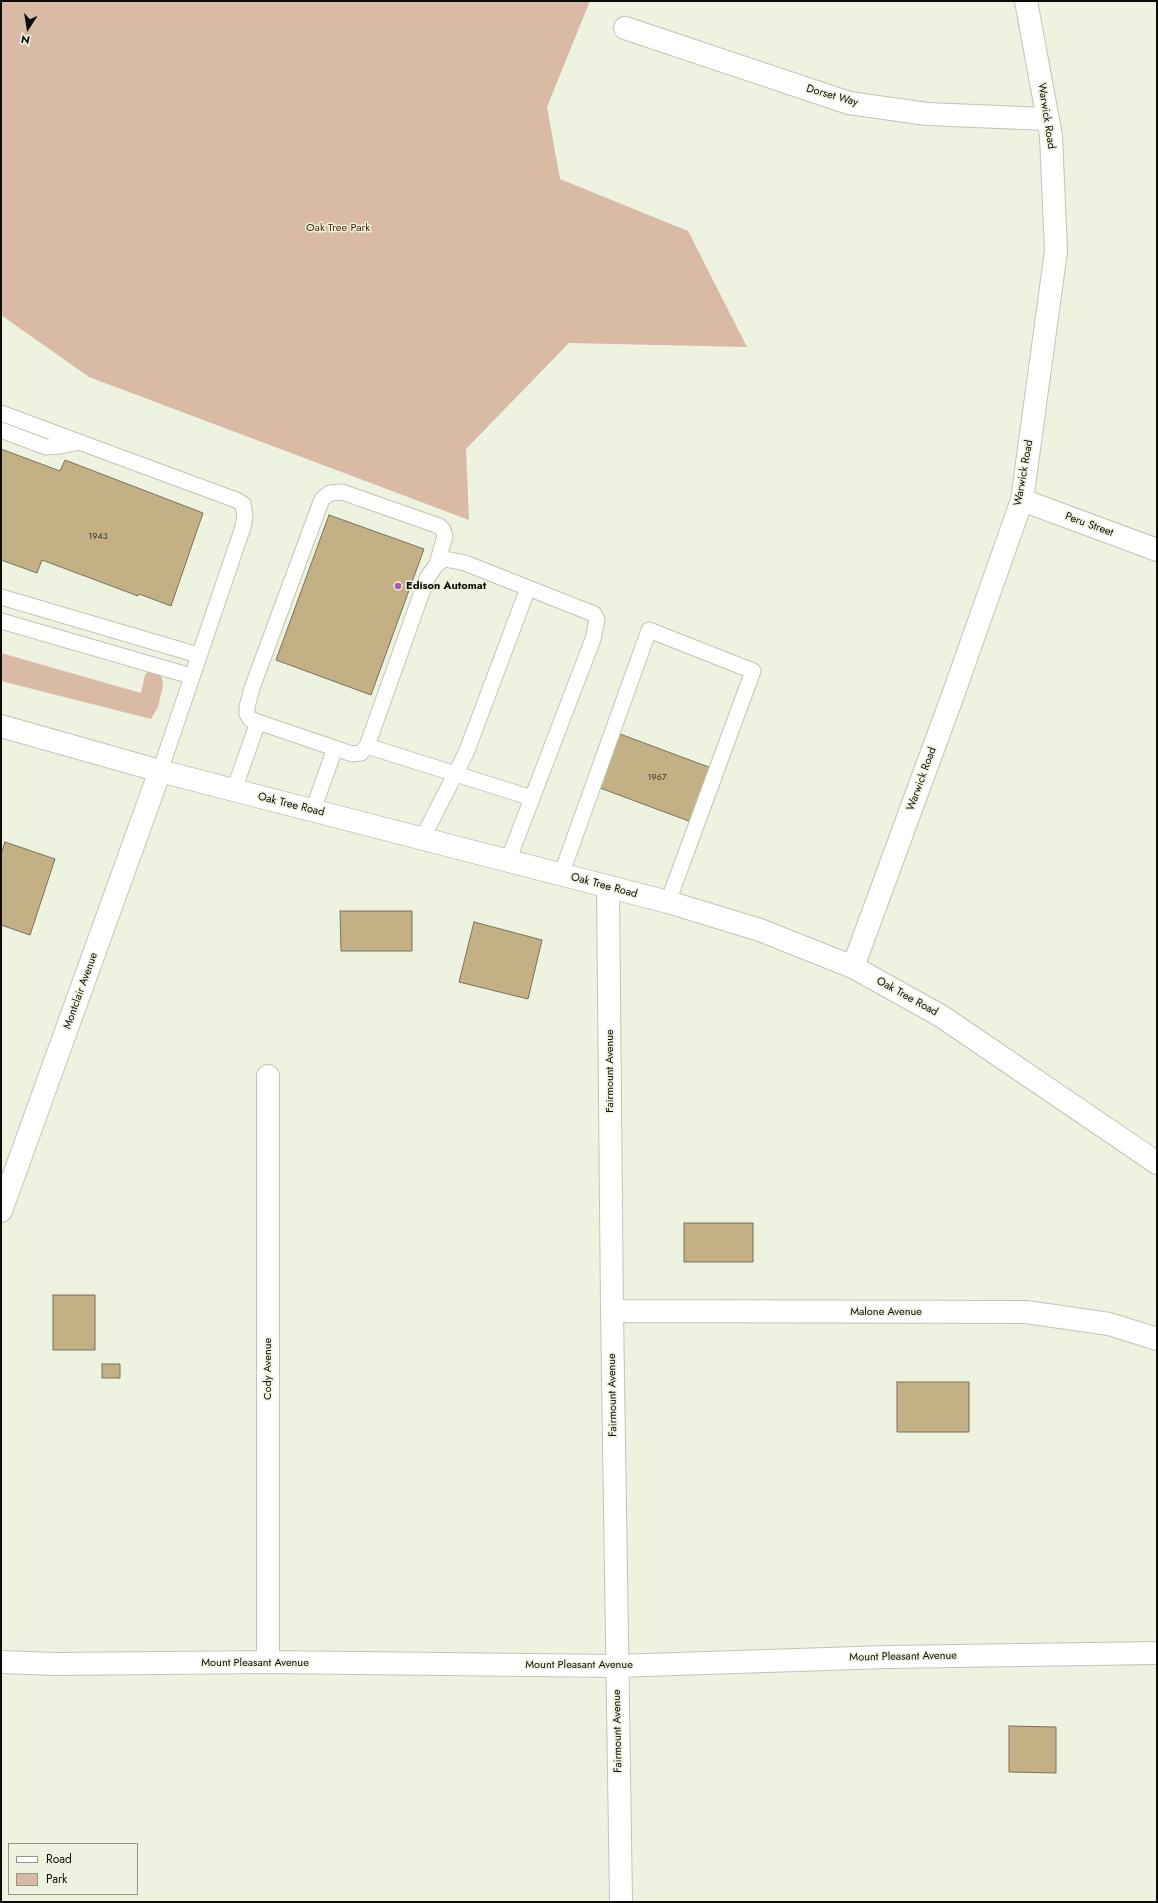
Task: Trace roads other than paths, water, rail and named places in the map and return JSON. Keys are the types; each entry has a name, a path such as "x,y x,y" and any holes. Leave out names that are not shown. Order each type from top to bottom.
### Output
{"street":[{"name":"Warwick Road","path":"853,968 953,695 1022,500 1056,251 1051,136 1026,1"},
{"name":"Dorset Way","path":"625,28 850,103 927,114 1047,120"},
{"name":"Peru Street","path":"1022,500 1157,550"},
{"name":"Oak Tree Road","path":"1,726 160,771 668,902 760,930 853,968 941,1016 1157,1163"},
{"name":"Montclair Avenue","path":"1,1211 160,771"},
{"name":"Fairmount Avenue","path":"608,887 616,1666 621,1902"},
{"name":"Cody Avenue","path":"268,1076 268,1662"},
{"name":"Malone Avenue","path":"612,1312 1026,1312 1109,1324 1157,1339"},
{"name":"Mount Pleasant Avenue","path":"1,1662 64,1664 268,1662 616,1666 895,1657 1157,1653"}],"lane":[{"path":"1,413 236,500 243,504 245,516 243,527 198,655 160,771"},
{"path":"1,430 46,447 78,442"},
{"path":"342,492 439,526 443,530 444,536 437,564 427,578 367,746 361,753 356,754 335,748 258,722 250,718 247,714 249,697 322,499 330,493 342,492"},
{"path":"437,564 445,559 455,560 594,614 597,620 593,639 508,861"},
{"path":"422,839 466,753 528,588"},
{"path":"1,597 198,655"},
{"path":"1,621 191,676"},
{"path":"561,875 649,630 753,671 668,902"},
{"path":"234,790 258,722"},
{"path":"367,746 532,798"},
{"path":"313,810 335,748"}],"place":[{"name":"Edison Automat","path":"398,586"}],"park label":[{"name":"Oak Tree Park","path":"338,228"}]}
